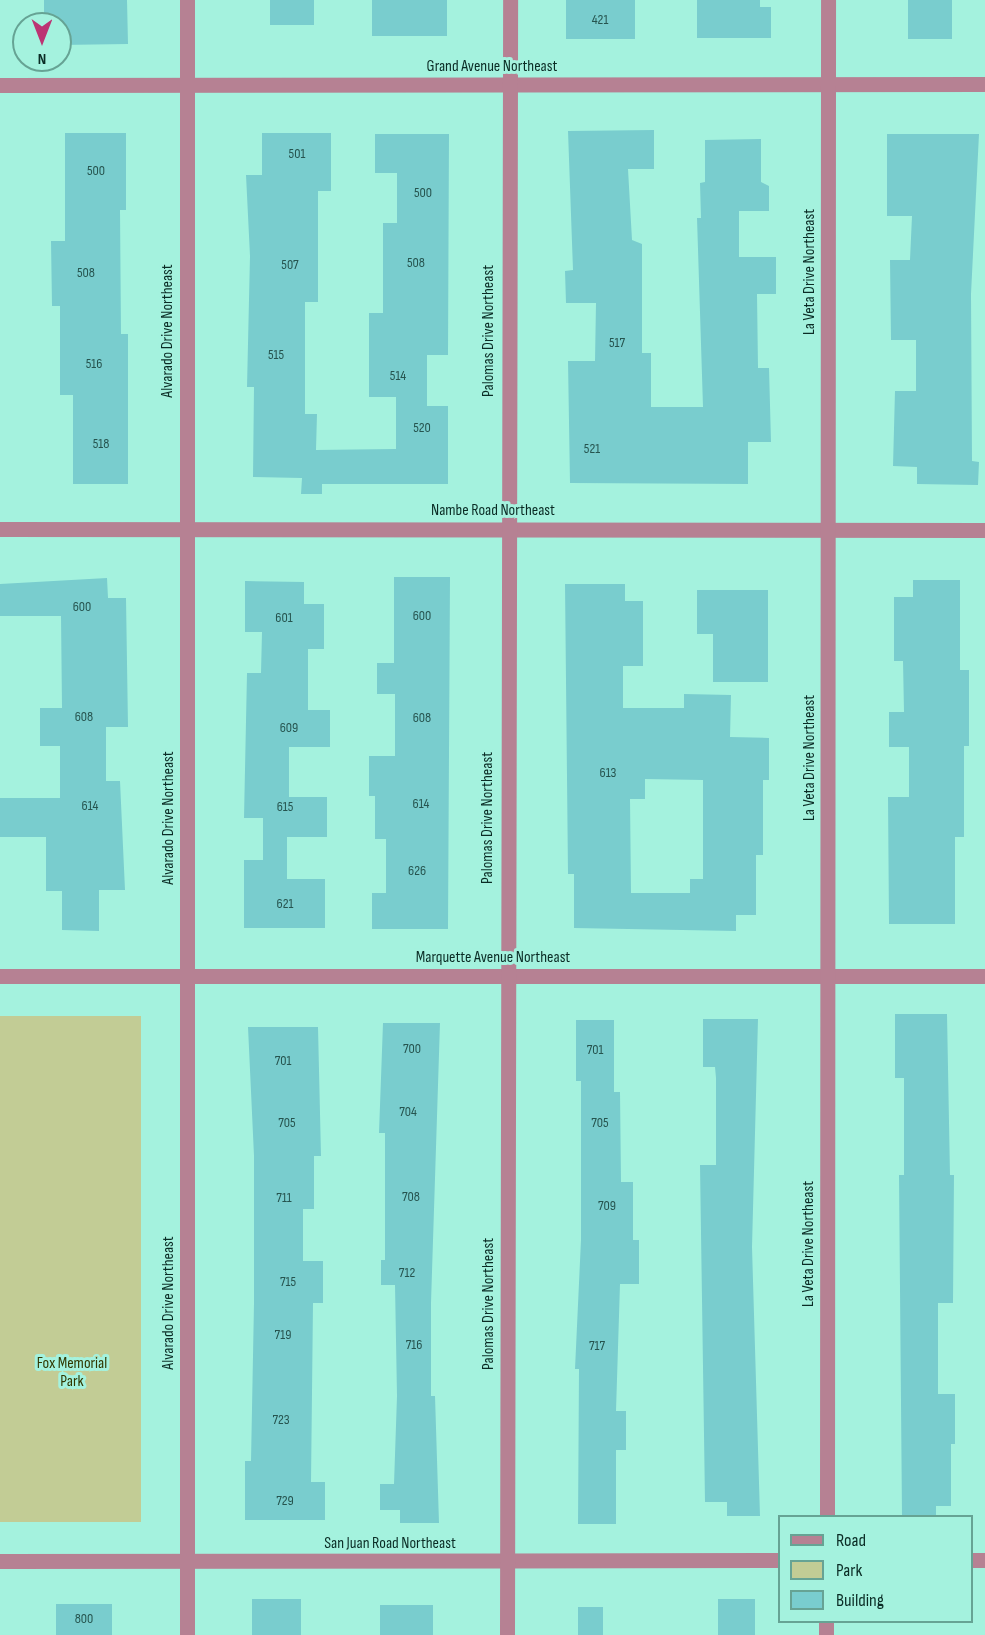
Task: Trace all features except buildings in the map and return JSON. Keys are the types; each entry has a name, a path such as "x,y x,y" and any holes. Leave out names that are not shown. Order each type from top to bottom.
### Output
{"street":[{"name":"Alvarado Drive Northeast","path":"187,0 185,528 188,976 187,1635"},
{"name":"Palomas Drive Northeast","path":"507,1635 506,528 510,0"},
{"name":"La Veta Drive Northeast","path":"827,1515 828,0"},
{"name":"Grand Avenue Northeast","path":"0,85 828,86 985,84"},
{"name":"Nambe Road Northeast","path":"0,529 985,530"},
{"name":"Marquette Avenue Northeast","path":"0,976 828,977 985,975"},
{"name":"San Juan Road Northeast","path":"0,1562 778,1560"}],"green space":[{"name":"Fox Memorial Park","path":"0,1016 141,1016 141,1522 0,1522"}]}
